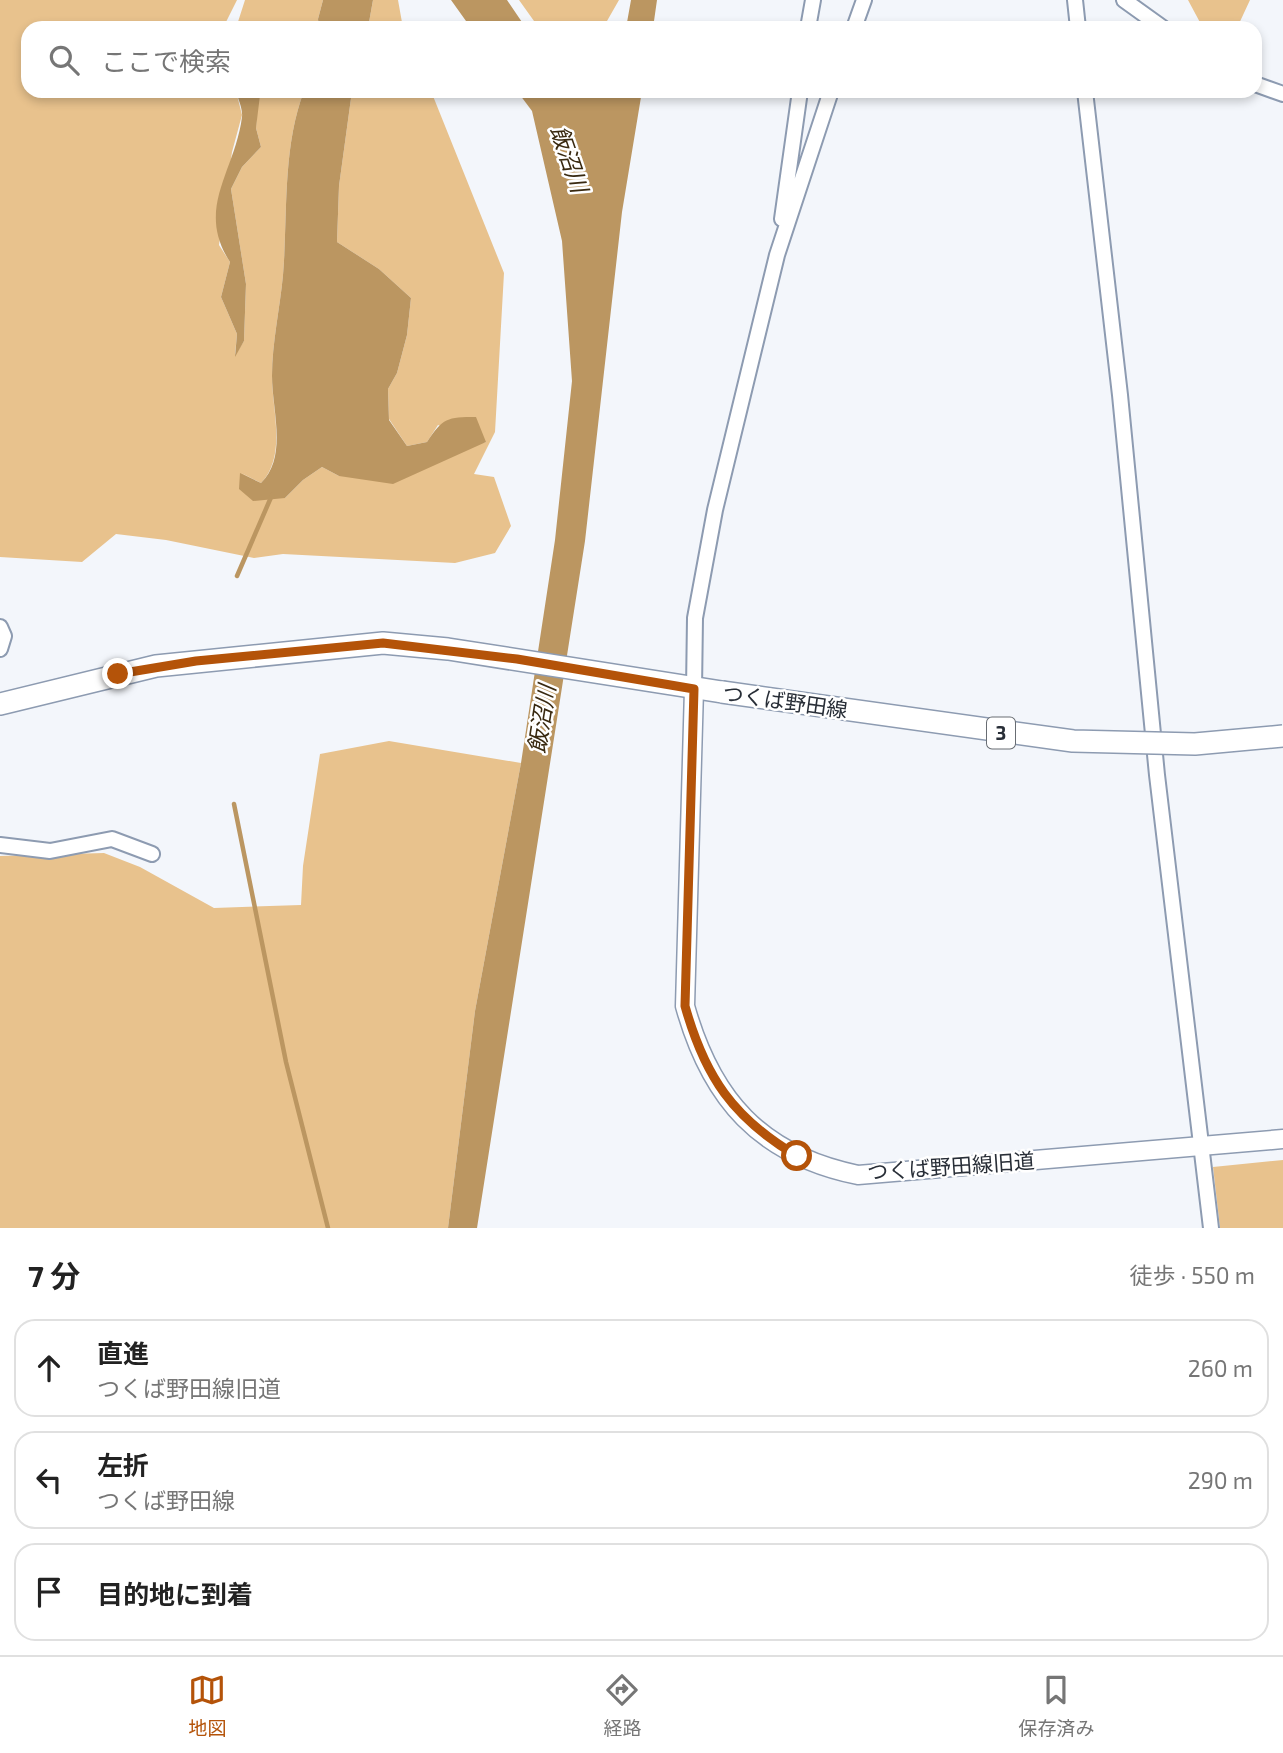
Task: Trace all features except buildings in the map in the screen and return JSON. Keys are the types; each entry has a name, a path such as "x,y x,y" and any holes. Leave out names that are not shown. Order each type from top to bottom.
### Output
{"main road":[{"name":"つくば野田線","path":"0,704 156,666 354,644 414,645 517,659 694,689 1073,741 1195,744 1283,736"}],"street":[{"path":"809,21 813,0"},
{"path":"856,21 864,0"},
{"path":"1075,0 1077,21"},
{"path":"1124,0 1153,21"},
{"path":"1262,86 1283,94"},
{"path":"777,255 799,98"},
{"path":"694,689 695,618 712,523 777,255 829,98"},
{"path":"1087,98 1119,387 1157,775 1212,1228"},
{"path":"0,627 4,636 0,649"},
{"name":"つくば野田線旧道","path":"694,689 685,1006 696,1045 708,1071 729,1102 750,1123 797,1156 822,1168 858,1175 1283,1139"},
{"path":"0,845 50,851 112,839 152,854"}],"shaded area":[{"path":"0,0 237,0 226,21 21,21 21,98 238,98 242,115 232,152 219,245 230,262 221,297 237,334 235,355 244,341 246,284 231,189 242,167 261,147 256,128 258,98 302,98 289,159 283,275 273,351 276,432 274,460 261,483 241,473 285,498 303,480 322,467 339,476 486,442 438,425 427,442 407,446 389,419 388,389 397,373 407,335 411,298 379,269 337,242 339,186 351,98 434,98 504,273 495,432 474,474 494,477 511,526 495,553 455,563 283,554 254,558 166,540 116,534 82,562 0,557"},
{"path":"245,0 323,0 318,21 238,21"},
{"path":"373,0 398,0 402,21 369,21"},
{"path":"519,0 619,0 607,21 534,21"},
{"path":"1188,0 1250,0 1240,21 1199,21"},
{"path":"389,741 521,763 475,1011 448,1228 0,1228 0,856 104,853 140,867 214,908 301,905 303,866 320,754"},
{"path":"1283,1160 1283,1228 1220,1228 1213,1167"}],"water":[{"path":"323,0 373,0 369,21 318,19"},
{"path":"451,0 507,0 521,21 466,21"},
{"path":"631,0 657,0 654,21 627,21"},
{"path":"238,98 260,98 256,128 261,147 242,167 231,189 246,284 244,341 235,357 237,334 221,297 230,262 220,243 216,224 220,190 238,137 241,107"},
{"path":"302,98 351,98 339,186 337,242 379,269 411,298 407,335 397,373 388,389 389,420 407,446 427,442 447,420 476,417 486,442 393,484 339,476 322,467 303,480 285,498 253,501 239,489 240,473 261,483 274,460 276,447 273,351 283,275 289,159"},
{"path":"522,98 641,98 622,212 585,541 477,1228 448,1228 475,1011 521,763 555,540 572,381 562,241 532,111"}],"waterway":[{"name":"飯沼川","path":"237,576 272,495"},
{"name":"飯沼川","path":"234,804 286,1062 328,1228"}],"route":[{"path":"118,674 196,661 383,643 517,659 694,689 685,1006 696,1045 708,1071 729,1102 772,1141 797,1156"}]}
